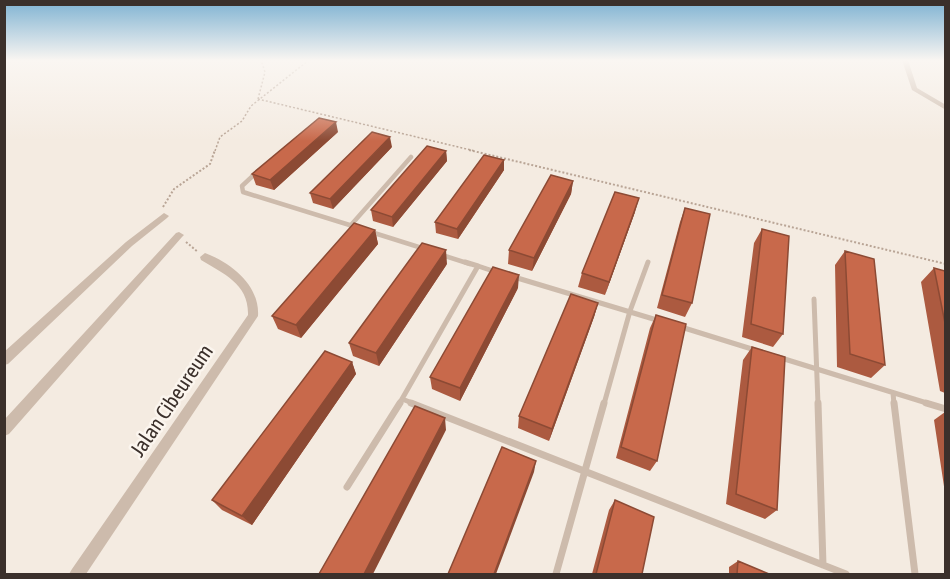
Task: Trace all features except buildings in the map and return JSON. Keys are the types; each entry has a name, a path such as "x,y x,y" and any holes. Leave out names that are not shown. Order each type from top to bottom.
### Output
{"street":[{"path":"913,87 945,108"},
{"path":"4,360 129,244 164,216"},
{"path":"4,430 179,235"},
{"name":"Jalan Cibeureum","path":"76,574 253,316 254,301 242,282 205,257"}],"lane":[{"path":"351,225 411,157"},
{"path":"260,169 242,186 243,192 501,273"},
{"path":"556,574 630,311 648,262"},
{"path":"347,487 402,399 478,266"},
{"path":"512,276 761,352"},
{"path":"814,299 823,566"},
{"path":"772,355 945,409"},
{"path":"893,393 915,574"},
{"path":"402,399 846,574"}],"path":[{"path":"258,99 261,87"},
{"path":"164,216 165,202 174,189 210,164 220,137 242,121 250,106 274,87"},
{"path":"258,99 945,264"},
{"path":"179,235 205,257"}]}
